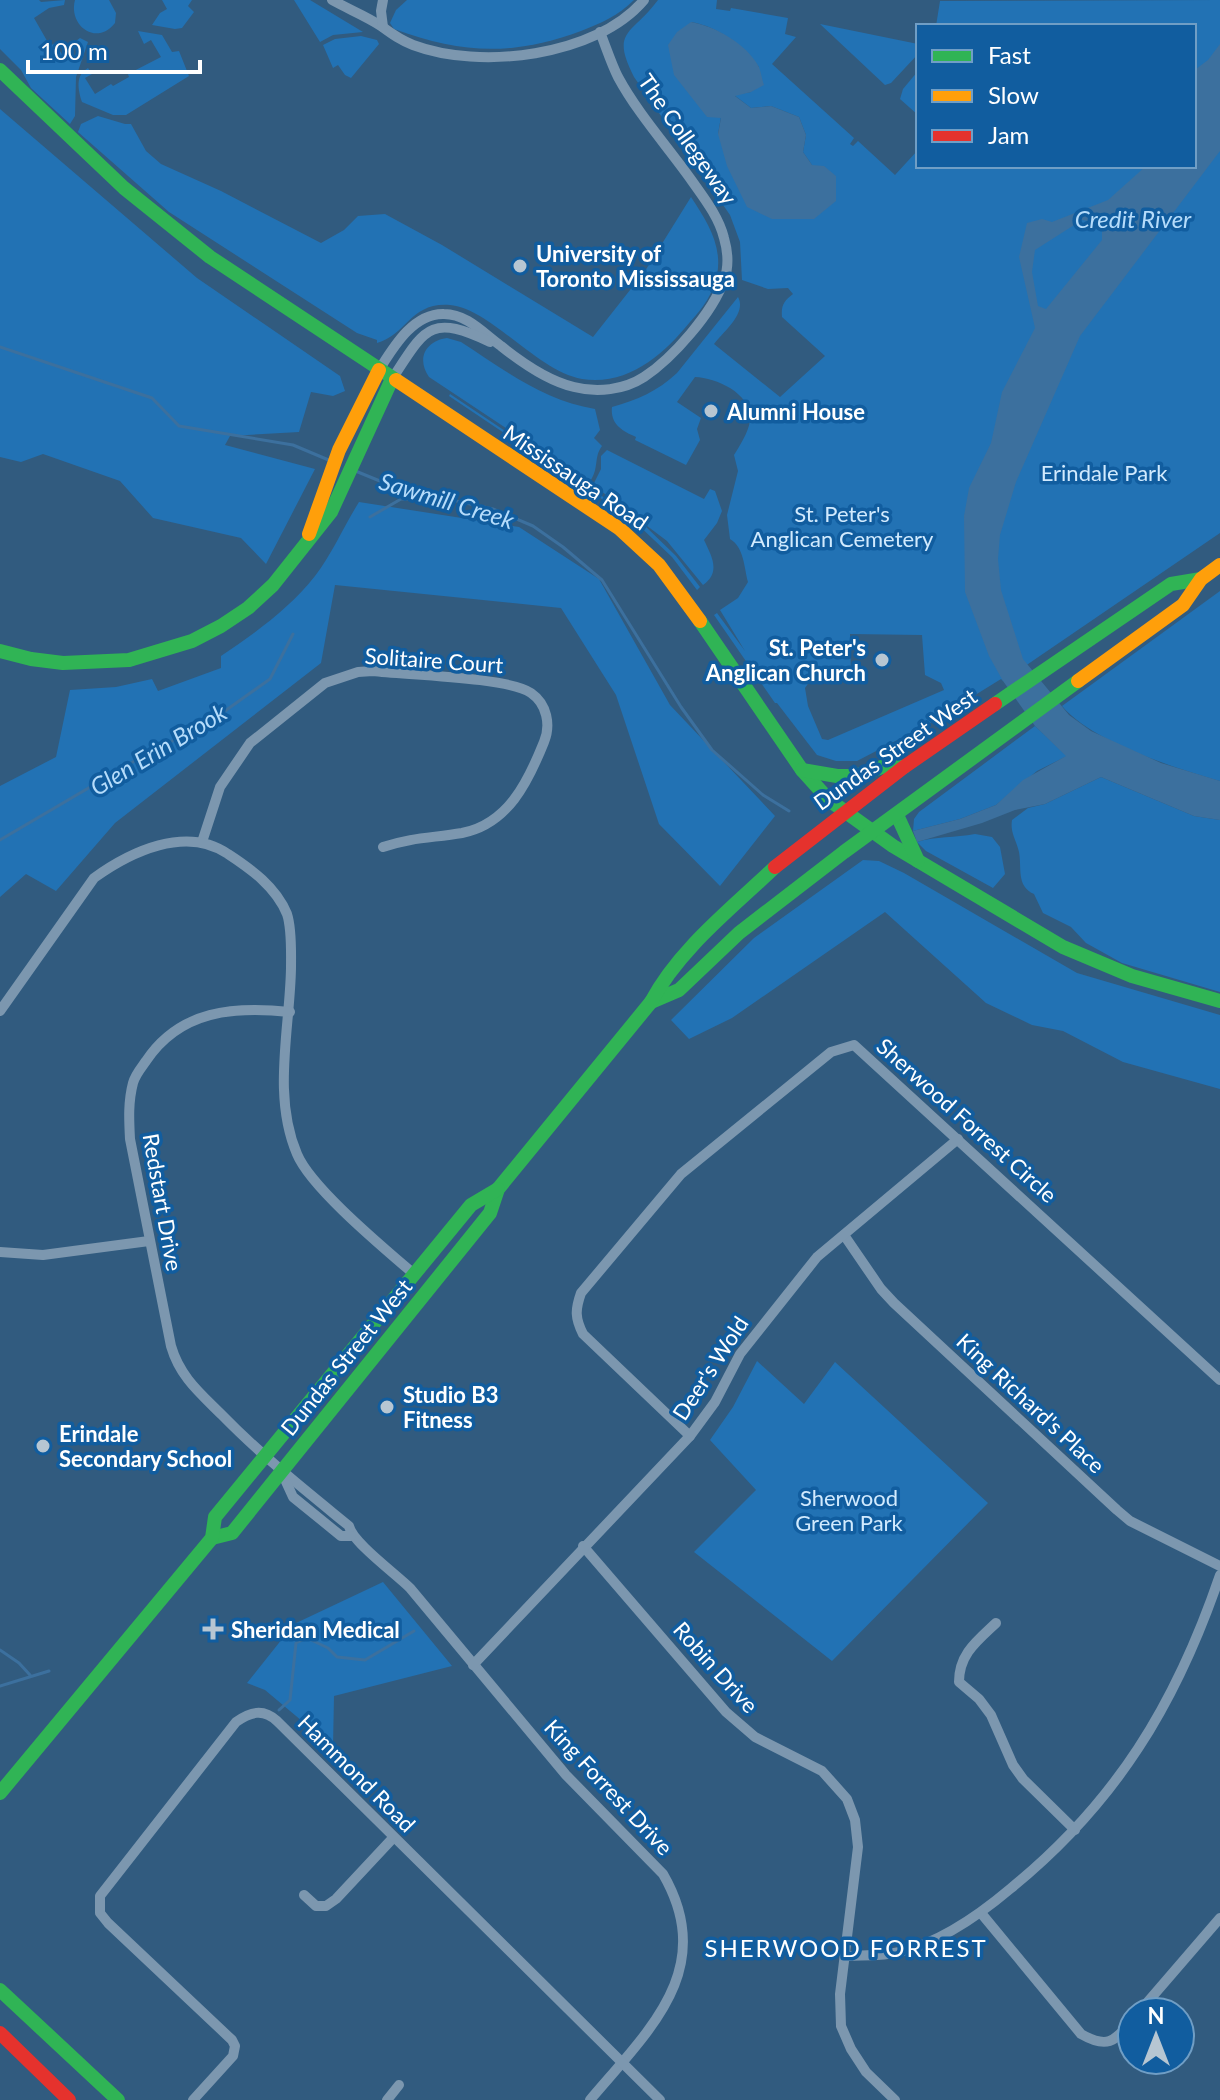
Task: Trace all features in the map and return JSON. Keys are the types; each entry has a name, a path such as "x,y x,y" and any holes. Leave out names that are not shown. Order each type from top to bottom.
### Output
{"main road":[{"name":"Mississauga Road","path":"0,70 73,141 176,231 239,278 620,529 639,545 673,582 816,789 844,811 918,861 1063,947 1132,976 1220,1001"},
{"name":"The Collegeway","path":"0,651 42,661 114,661 195,639 247,610 291,565 332,510 379,370"},
{"name":"The Collegeway","path":"306,542 317,504 357,430 392,379"},
{"name":"Dundas Street West","path":"651,1002 679,990 739,933 1183,605 1201,579 1220,565"},
{"name":"Dundas Street West","path":"212,1538 232,1533 490,1213 498,1189 651,1002 663,979 706,933 780,862 904,767 1171,584 1201,579"},
{"path":"802,770 855,776 885,766 904,767"},
{"path":"897,815 918,861"},
{"name":"Dundas Street West","path":"0,1793 212,1538 215,1517 471,1205 498,1189"},
{"path":"0,1990 118,2100"},
{"path":"0,2033 69,2100"}],"street":[{"path":"332,0 398,38 431,51 486,58 533,54 600,32 623,20 644,0"},
{"path":"383,0 383,27"},
{"name":"The Collegeway","path":"379,370 416,324 437,314 461,317 472,323 503,348 553,379 572,387 602,390 643,378 678,347 709,309 725,279 727,255 722,229 699,190 618,76 600,32"},
{"name":"The Collegeway","path":"392,379 420,338 437,327 458,328 503,348"},
{"name":"Solitaire Court","path":"202,842 220,787 250,743 325,683 358,672 373,671 512,685 531,693 542,704 548,731 537,758 507,811 487,824 464,832 411,838 383,847"},
{"path":"0,1011 94,878 115,863 143,850 202,842 219,847 258,874 287,914 291,950 290,1012 284,1097 286,1123 298,1157 326,1192 415,1275"},
{"name":"Redstart Drive","path":"281,1472 191,1386 176,1365 130,1139 128,1106 134,1079 166,1036 220,1011 290,1012"},
{"name":"Sherwood Forrest Circle","path":"690,1436 583,1334 575,1310 581,1293 681,1174 831,1052 854,1045 1220,1380"},
{"name":"Deer's Wold","path":"473,1665 690,1436 715,1402 740,1354 817,1257 958,1139"},
{"name":"King Richard's Place","path":"844,1235 894,1303 1117,1510 1130,1521 1220,1566"},
{"path":"0,1252 43,1255 149,1241"},
{"name":"King Forrest Drive","path":"281,1472 349,1526 351,1536 410,1588 566,1775 663,1874 673,1891 684,1933 684,1956 673,1991 659,2015 590,2100"},
{"name":"Robin Drive","path":"583,1546 726,1712 755,1737 822,1771 847,1799 855,1820 858,1847 840,1994 841,2026 866,2072 895,2100"},
{"path":"846,1956 884,1955 927,1943 981,1913 1075,1830 1113,1786 1153,1728 1206,1615 1220,1575"},
{"path":"996,1623 963,1658 959,1666 959,1682 979,1699 991,1715 1013,1765 1023,1779 1075,1830"},
{"name":"Hammond Road","path":"193,2100 233,2056 235,2046 108,1923 100,1913 100,1896 236,1722 251,1713 270,1714 660,2100"},
{"path":"304,1895 316,1906 326,1906 393,1838"},
{"path":"981,1913 1081,2034 1096,2043 1107,2043 1116,2038"},
{"path":"1153,1996 1220,1918"},
{"path":"387,2100 399,2085"}],"green space":[{"path":"0,0 65,0 64,5 49,8 34,18 50,46 55,43 66,61 82,51 76,41 80,38 88,42 76,77 75,116 70,124 31,88 21,70 0,49"},
{"path":"75,0 109,0 116,13 115,23 100,33 85,30 76,18"},
{"path":"162,0 192,0 188,6 194,12 182,28 152,25 167,9"},
{"path":"294,0 310,0 363,32 333,35 320,42"},
{"path":"407,0 634,0 615,15 581,31 533,45 488,49 442,43 394,29 390,23 396,10"},
{"path":"658,0 717,0 716,9 730,11 731,8 788,18 785,34 796,37 772,64 854,138 850,144 853,146 858,141 895,175 916,152 916,168 1196,168 1196,24 936,24 940,1 1220,0 1220,533 1003,681 1001,679 930,723 857,761 836,761 817,755 775,703 714,615 717,613 745,651 720,610 738,598 748,582 741,552 730,539 727,515 738,471 734,455 750,421 746,403 723,384 695,377 677,402 701,418 697,429 700,440 686,465 635,440 636,437 622,429 613,418 612,407 647,394 677,373 738,297 737,315 714,344 780,397 825,356 782,317 784,304 793,294 788,288 768,289 742,280 740,242 730,215 634,77 627,62 624,41","holes":["691,22 701,24 737,44 759,67 751,92 734,95 751,108 771,106 799,117 806,135 803,152 812,165 718,134 721,117","850,634 922,635 925,675 941,683 944,690 828,740 822,739 808,706 805,688 814,675 851,677"]},
{"path":"820,24 916,44 916,56 891,83 885,85"},
{"path":"138,31 162,35 172,52 179,51 189,76 126,115 113,115 82,102 79,79 88,68 92,74 85,78 95,94 161,57 151,40 144,44"},
{"path":"361,36 377,40 379,44 351,78 338,65 333,68 323,45 335,39"},
{"path":"916,73 916,113 900,99 903,89"},
{"path":"0,109 197,278 340,376 345,391 333,396 311,392 299,432 230,436 225,445 315,469 266,564 241,538 153,518 120,481 43,454 21,462 0,457"},
{"path":"98,116 131,124 146,151 161,164 321,243 344,230 358,216 385,214 593,337 645,271 691,197 707,224 718,253 715,282 703,306 668,346 643,366 614,378 582,379 565,374 482,317 450,305 426,309 387,339 377,343 377,340 357,333 169,212 78,132 81,124"},
{"path":"447,338 461,342 542,392 595,409 600,430 594,438 602,446 589,483 429,377 423,363 425,352 434,343"},
{"path":"450,394 642,523 676,556 700,587 697,590 672,557 633,520"},
{"path":"607,450 704,499 710,489 715,491 722,511 704,540 712,558 713,570 703,585 667,541 593,485 601,469 601,456"},
{"path":"359,502 519,527 599,579 670,705 775,816 720,886 659,824 616,695 561,608 335,585 321,663 115,823 56,891 26,874 0,897 0,786 56,757 70,690 116,687 152,679 158,691 221,668 221,656 283,610 315,576"},
{"path":"1220,591 1220,781 1158,761 1113,742 1076,719 1062,706"},
{"path":"1035,726 1067,756 1037,771 996,805 960,819 913,831 914,819 919,812"},
{"path":"1101,777 1194,816 1220,820 1220,992 1122,963 1086,943 1071,927 1043,913 1034,894 1024,886 1012,820 1028,808 1045,804"},
{"path":"975,834 992,837 1000,847 1005,874 993,888 926,851 917,842 931,839"},
{"path":"863,860 879,861 904,873 1077,973 1220,1015 1220,1089 1123,1062 1063,1031 1032,1025 986,1003 885,912 732,1018 689,1039 671,1020 754,938"},
{"name":"Sherwood Green Park","path":"757,1361 804,1404 835,1362 988,1503 832,1661 694,1552 756,1490 710,1440 733,1407"},
{"path":"383,1582 452,1666 334,1696 333,1747 265,1690 247,1683 294,1624"}],"water":[{"path":"691,22 720,32 747,51 759,67 764,85 735,96 751,108 771,106 799,117 806,135 803,152 812,165 824,166 836,176 836,201 814,219 772,219 747,207 727,166 718,134 721,118 707,117 674,75 668,45 677,32"},
{"name":"Credit River","path":"1220,44 1220,151 1080,336 1016,482 1000,535 998,559 1001,590 1023,659 1069,715 1091,731 1161,763 1220,781 1220,820 1194,816 1101,777 1045,804 1015,810 917,842 913,831 960,819 996,805 1023,780 1066,756 1035,726 1003,681 989,656 965,592 964,516 969,488 991,443 1002,392 1035,328 1019,257 1027,223 1042,219 1052,222 1108,200 1144,168 1196,168 1196,69 1208,60","holes":["1082,220 1102,223 1102,240 1046,309 1038,306 1032,272 1035,250"]}],"waterway":[{"name":"Sawmill Creek","path":"0,347 152,398 179,426 293,445 331,461"},
{"name":"Sawmill Creek","path":"353,470 397,488 493,509 533,526 563,547 602,580 681,707 712,750 763,795 789,811"},
{"name":"Glen Erin Brook","path":"370,517 401,499 434,499"},
{"name":"Glen Erin Brook","path":"0,840 155,749 201,728 270,679 293,634"},
{"name":"Glen Erin Brook","path":"279,1710 290,1700 296,1643 307,1638 328,1648 337,1657 365,1660 414,1631"},
{"path":"0,1650 30,1675"},
{"name":"Glen Erin Brook","path":"0,1686 49,1671"}],"traffic: fast":[{"path":"0,70 124,188 210,257 396,380"},
{"path":"0,651 63,663 129,660 192,641 248,608 273,585 331,512 392,379"},
{"path":"995,704 1171,584 1201,579"},
{"path":"700,621 802,770 829,800 893,846 1063,947 1132,976 1220,1001"},
{"path":"651,1002 679,990 739,933 1078,681"},
{"path":"802,770 855,776 885,766 904,767"},
{"path":"897,815 918,861"},
{"path":"212,1538 232,1533 490,1213 498,1189 651,1002 676,964 707,930 775,867"},
{"path":"0,1793 212,1538 215,1517 471,1205 498,1189"},
{"path":"0,1990 118,2100"}],"traffic: slow":[{"path":"309,534 339,450 379,370"},
{"path":"396,380 620,529 659,565 700,621"},
{"path":"1078,681 1183,605 1201,579 1220,565"}],"traffic: jam":[{"path":"775,867 904,767 995,704"},
{"path":"0,2033 69,2100"}],"place":[{"name":"University of Toronto Mississauga","path":"520,266"},
{"name":"Alumni House","path":"711,411"},
{"name":"St. Peter's Anglican Church","path":"882,660"},
{"name":"Studio B3 Fitness","path":"387,1407"},
{"name":"Erindale Secondary School","path":"43,1446"},
{"name":"Sheridan Medical","path":"213,1629"}],"district":[{"name":"SHERWOOD FORREST","path":"846,1947"}],"park label":[{"name":"Erindale Park","path":"1104,472"},
{"name":"St. Peter's Anglican Cemetery","path":"842,526"}]}
